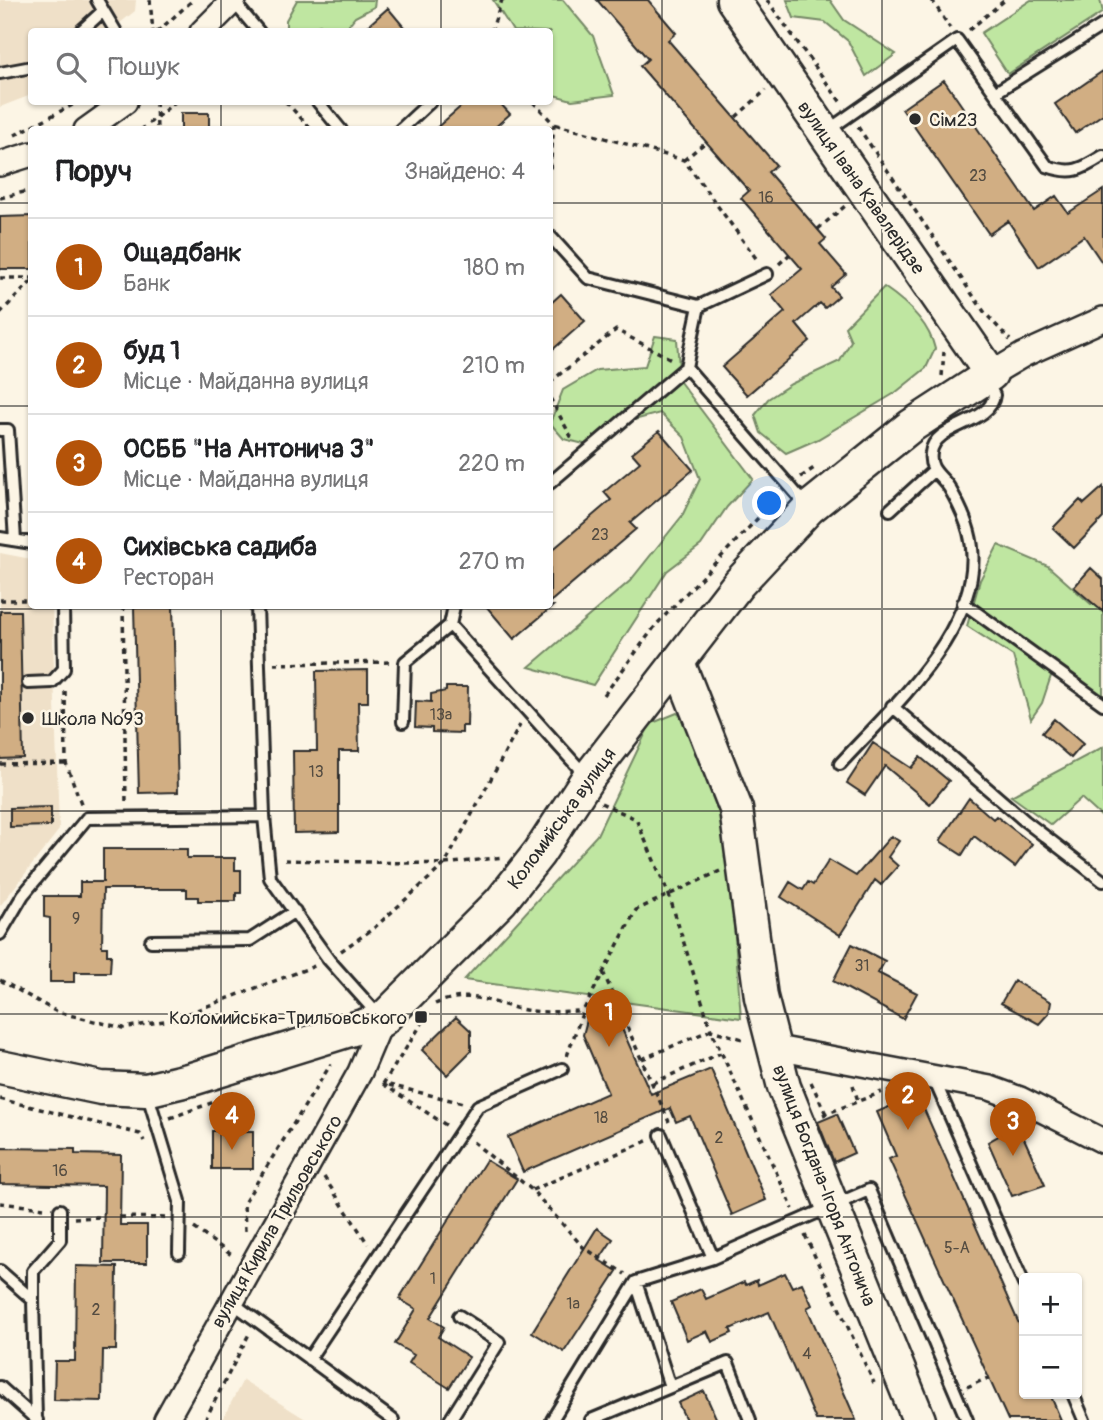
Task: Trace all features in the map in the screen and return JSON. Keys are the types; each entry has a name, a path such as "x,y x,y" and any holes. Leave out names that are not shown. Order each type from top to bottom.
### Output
{"main road":[{"name":"вулиця Івана Кавалерідзе","path":"733,0 837,123 988,376"},
{"name":"Коломийська вулиця","path":"0,1067 101,1088 146,1090 192,1079 382,1020 501,901 539,853 588,778 739,583 799,496 988,376"},
{"name":"вулиця Богдана-Ігоря Антонича","path":"678,662 736,809 771,1048 831,1207 919,1420"}],"street":[{"path":"206,28 234,0"},
{"path":"92,126 121,105"},
{"path":"0,164 28,155"},
{"path":"988,376 1023,355 1103,319"},
{"name":"вулиця Кирила Трильовського","path":"166,1420 230,1301 241,1262 312,1158 360,1072 382,1020"},
{"path":"771,1048 990,1088 1020,1099 1103,1141"}],"lane":[{"path":"97,0 114,28"},
{"path":"234,0 256,28"},
{"path":"84,28 103,11"},
{"path":"996,92 1103,25"},
{"path":"837,123 957,40 1047,166 1065,173 1086,167 1103,156"},
{"path":"0,73 28,68"},
{"path":"320,105 338,126"},
{"path":"404,126 427,105"},
{"path":"553,239 588,278 699,306 767,274"},
{"path":"553,480 686,367 699,306"},
{"path":"686,367 799,496"},
{"path":"840,764 929,666 945,642 962,603 972,570 971,540 962,511 948,485 934,470 930,456 935,442 989,408 993,402 988,376"},
{"path":"0,430 8,430 15,540"},
{"path":"890,510 934,470"},
{"path":"0,538 28,542"},
{"path":"962,603 1103,704"},
{"path":"28,683 52,682 64,669 63,609"},
{"path":"257,609 264,816 270,878 329,960 382,1020"},
{"path":"403,722 405,662 450,625 453,609"},
{"path":"450,625 588,778"},
{"path":"892,706 1025,821 1103,881"},
{"path":"0,934 23,895 87,818 264,816"},
{"path":"152,941 250,940 295,911"},
{"path":"309,1359 478,1106 562,1069"},
{"path":"933,1077 1019,1273"},
{"path":"146,1090 180,1201 179,1253"},
{"path":"661,1135 713,1258"},
{"path":"552,1420 636,1282 713,1258 869,1190 967,1420"},
{"path":"37,1420 33,1272 60,1240 60,1214"},
{"path":"0,1271 33,1300"},
{"path":"636,1282 670,1387"},
{"path":"230,1301 393,1420"},
{"path":"450,1420 499,1342 459,1316"},
{"path":"591,1420 728,1363 750,1420"},
{"path":"0,1387 37,1420"},
{"path":"1075,1399 1084,1420"}],"path":[{"path":"150,0 154,28"},
{"path":"160,28 193,0"},
{"path":"492,28 502,0"},
{"path":"767,0 837,123 985,313 1023,355"},
{"path":"932,0 957,40 1005,0"},
{"path":"736,117 772,84"},
{"path":"32,126 72,105"},
{"path":"156,105 158,126"},
{"path":"146,126 172,105"},
{"path":"289,105 308,126"},
{"path":"536,105 554,124 684,160 767,274"},
{"path":"553,136 554,124"},
{"path":"13,136 28,128"},
{"path":"684,160 707,141"},
{"path":"0,198 28,191"},
{"path":"818,229 855,198"},
{"path":"0,278 28,279"},
{"path":"0,313 28,283"},
{"path":"553,380 616,330 686,367"},
{"path":"941,380 946,341"},
{"path":"553,403 582,456"},
{"path":"604,695 656,625 799,496 822,462"},
{"path":"0,600 28,600"},
{"path":"123,609 127,817"},
{"path":"259,664 405,662"},
{"path":"64,669 66,763 87,818"},
{"path":"0,980 57,1012 123,1028 170,1020 264,987 329,960 374,928 445,864 527,711"},
{"path":"0,764 66,763"},
{"path":"594,813 601,803 636,819 669,895 711,1030"},
{"path":"268,860 445,864 539,853"},
{"path":"562,1069 583,1011 636,909 744,860"},
{"path":"532,1190 661,1135 670,1124 603,972"},
{"path":"433,1005 447,999 488,998 531,1011 583,1011"},
{"path":"642,1059 711,1030 771,1048"},
{"path":"653,1083 721,1053"},
{"path":"242,1238 246,1228 244,1203 334,1059 321,1064"},
{"path":"478,1106 383,1084 492,1154 532,1190 583,1247 636,1282"},
{"path":"799,1125 882,1091"},
{"path":"0,1099 140,1133 147,1149"},
{"path":"142,1137 173,1116 222,1099"},
{"path":"312,1158 377,1257"},
{"path":"0,1203 60,1214 104,1217"},
{"path":"120,1217 179,1218 241,1262"},
{"path":"238,1247 241,1262"},
{"path":"205,1420 249,1334"},
{"path":"956,1393 990,1377"}],"shaded area":[{"path":"0,0 136,0 135,11 114,28 28,28 28,96 0,107"},
{"name":"Школа №93","path":"0,553 28,558 28,609 52,609 59,830 0,906"},
{"path":"243,1380 307,1420 222,1420"}],"green space":[{"path":"297,0 375,0 374,7 355,17 346,28 323,28 320,25 311,28 286,28 286,20"},
{"path":"493,0 563,0 593,36 614,95 572,100 553,95 553,28 511,28"},
{"path":"787,0 830,0 844,20 896,54 866,76 848,41 825,22 794,18"},
{"path":"1031,0 1100,0 1103,12 1008,74 981,33"},
{"path":"884,287 908,306 928,330 935,349 926,368 895,393 818,439 786,453 761,433 755,415 768,399 791,384 840,361 851,341 845,327"},
{"path":"655,336 677,339 680,382 753,479 727,507 701,545 667,571 593,685 529,667 630,581 682,516 700,479 684,437 660,413 634,420 596,447 564,439 553,426 553,415 563,390 597,370 645,366"},
{"path":"998,545 1048,566 1091,604 1103,606 1103,704 1083,681 1053,670 1042,703 1031,719 1013,656 967,626 980,580"},
{"path":"677,713 695,727 726,816 741,1018 464,980 597,835 650,724"},
{"path":"1103,747 1103,818 1081,798 1051,825 1011,796"}],"building":[{"path":"597,0 648,0 676,33 668,40 776,165 768,172 826,239 820,244 846,274 831,287 839,296 825,308 820,303 796,324 810,341 747,395 722,367 785,312 771,295 802,269 741,198 749,191 640,66 648,59"},
{"path":"388,8 405,28 366,28"},
{"path":"1103,71 1103,114 1075,133 1055,104"},
{"path":"944,80 1034,211 1056,196 1068,213 1103,190 1103,264 1084,236 1039,267 1008,221 989,234 902,109"},
{"path":"463,105 502,105 510,114 496,126 439,126"},
{"path":"181,113 209,113 209,126 181,126"},
{"path":"28,216 28,269 0,269 0,217"},
{"path":"561,294 585,321 553,349 553,301"},
{"path":"659,431 693,470 630,523 636,529 553,599 553,549 611,500 604,492 640,462 632,453"},
{"path":"1103,487 1103,518 1074,548 1053,528 1080,500 1084,504"},
{"path":"1091,568 1103,579 1103,612 1074,587"},
{"path":"134,609 173,609 178,792 139,793"},
{"path":"489,609 549,609 514,639"},
{"path":"0,611 20,611 23,758 0,759"},
{"path":"368,670 368,702 358,702 359,751 339,751 339,832 294,833 293,751 317,751 316,671"},
{"path":"446,687 468,687 467,726 462,726 462,733 432,732 432,728 415,727 416,701 431,702 431,694 446,691"},
{"path":"1054,719 1083,744 1071,758 1042,733"},
{"path":"873,743 911,768 920,757 949,781 930,804 885,766 865,795 847,783"},
{"path":"969,798 993,819 996,816 1032,844 1015,867 974,836 962,855 940,841"},
{"path":"51,807 51,826 10,827 10,808"},
{"path":"891,836 899,841 888,857 898,866 881,885 875,880 840,935 781,897 790,882 803,890 808,882 813,885 829,860 856,876"},
{"path":"103,849 187,849 187,858 235,858 235,870 241,870 241,893 236,893 236,901 198,901 198,897 187,897 187,889 103,889 102,947 107,947 107,955 111,955 110,972 74,972 74,982 50,982 50,918 44,917 44,896 80,896 80,882 103,882"},
{"path":"852,944 885,961 878,973 917,993 903,1019 833,981"},
{"path":"1014,981 1051,1002 1049,1013 1039,1024 1001,1003"},
{"path":"600,1012 608,1013 618,1020 651,1094 711,1069 766,1200 732,1215 690,1116 676,1122 670,1108 523,1172 508,1137 608,1093 583,1035 587,1020"},
{"path":"456,1017 471,1031 471,1051 447,1075 422,1050"},
{"path":"907,1099 923,1107 1019,1324 1019,1399 1052,1399 1061,1420 1008,1420 889,1159 896,1156 877,1112"},
{"path":"837,1114 854,1153 834,1162 818,1122"},
{"path":"1018,1125 1045,1185 1012,1196 988,1142"},
{"path":"212,1131 253,1131 253,1169 212,1169"},
{"path":"0,1148 75,1149 75,1154 121,1155 120,1225 147,1225 147,1263 103,1263 104,1186 0,1184"},
{"path":"486,1160 517,1179 430,1318 444,1327 438,1337 469,1357 449,1388 409,1363 414,1355 395,1344 416,1309 399,1299"},
{"path":"597,1228 613,1239 599,1260 617,1271 564,1352 532,1332"},
{"path":"76,1266 117,1267 116,1350 103,1350 102,1401 54,1400 55,1361 75,1361"},
{"path":"785,1273 792,1287 802,1283 812,1305 807,1308 856,1420 816,1420 769,1312 730,1329 732,1333 712,1342 707,1331 687,1340 671,1302 701,1289 706,1299 744,1282 746,1285 757,1280 758,1285"},
{"path":"704,1391 717,1420 686,1420 678,1403"}],"place":[{"name":"Сім23","path":"915,119"},
{"name":"Школа №93","path":"28,718"},
{"name":"Коломийська-Трильовського","path":"421,1017"},
{"name":"Ощадбанк","path":"609,1047"},
{"name":"буд 1","path":"908,1130"},
{"name":"Сихівська садиба","path":"232,1150"},
{"name":"ОСББ \"На Антонича 3\"","path":"1013,1156"}]}
